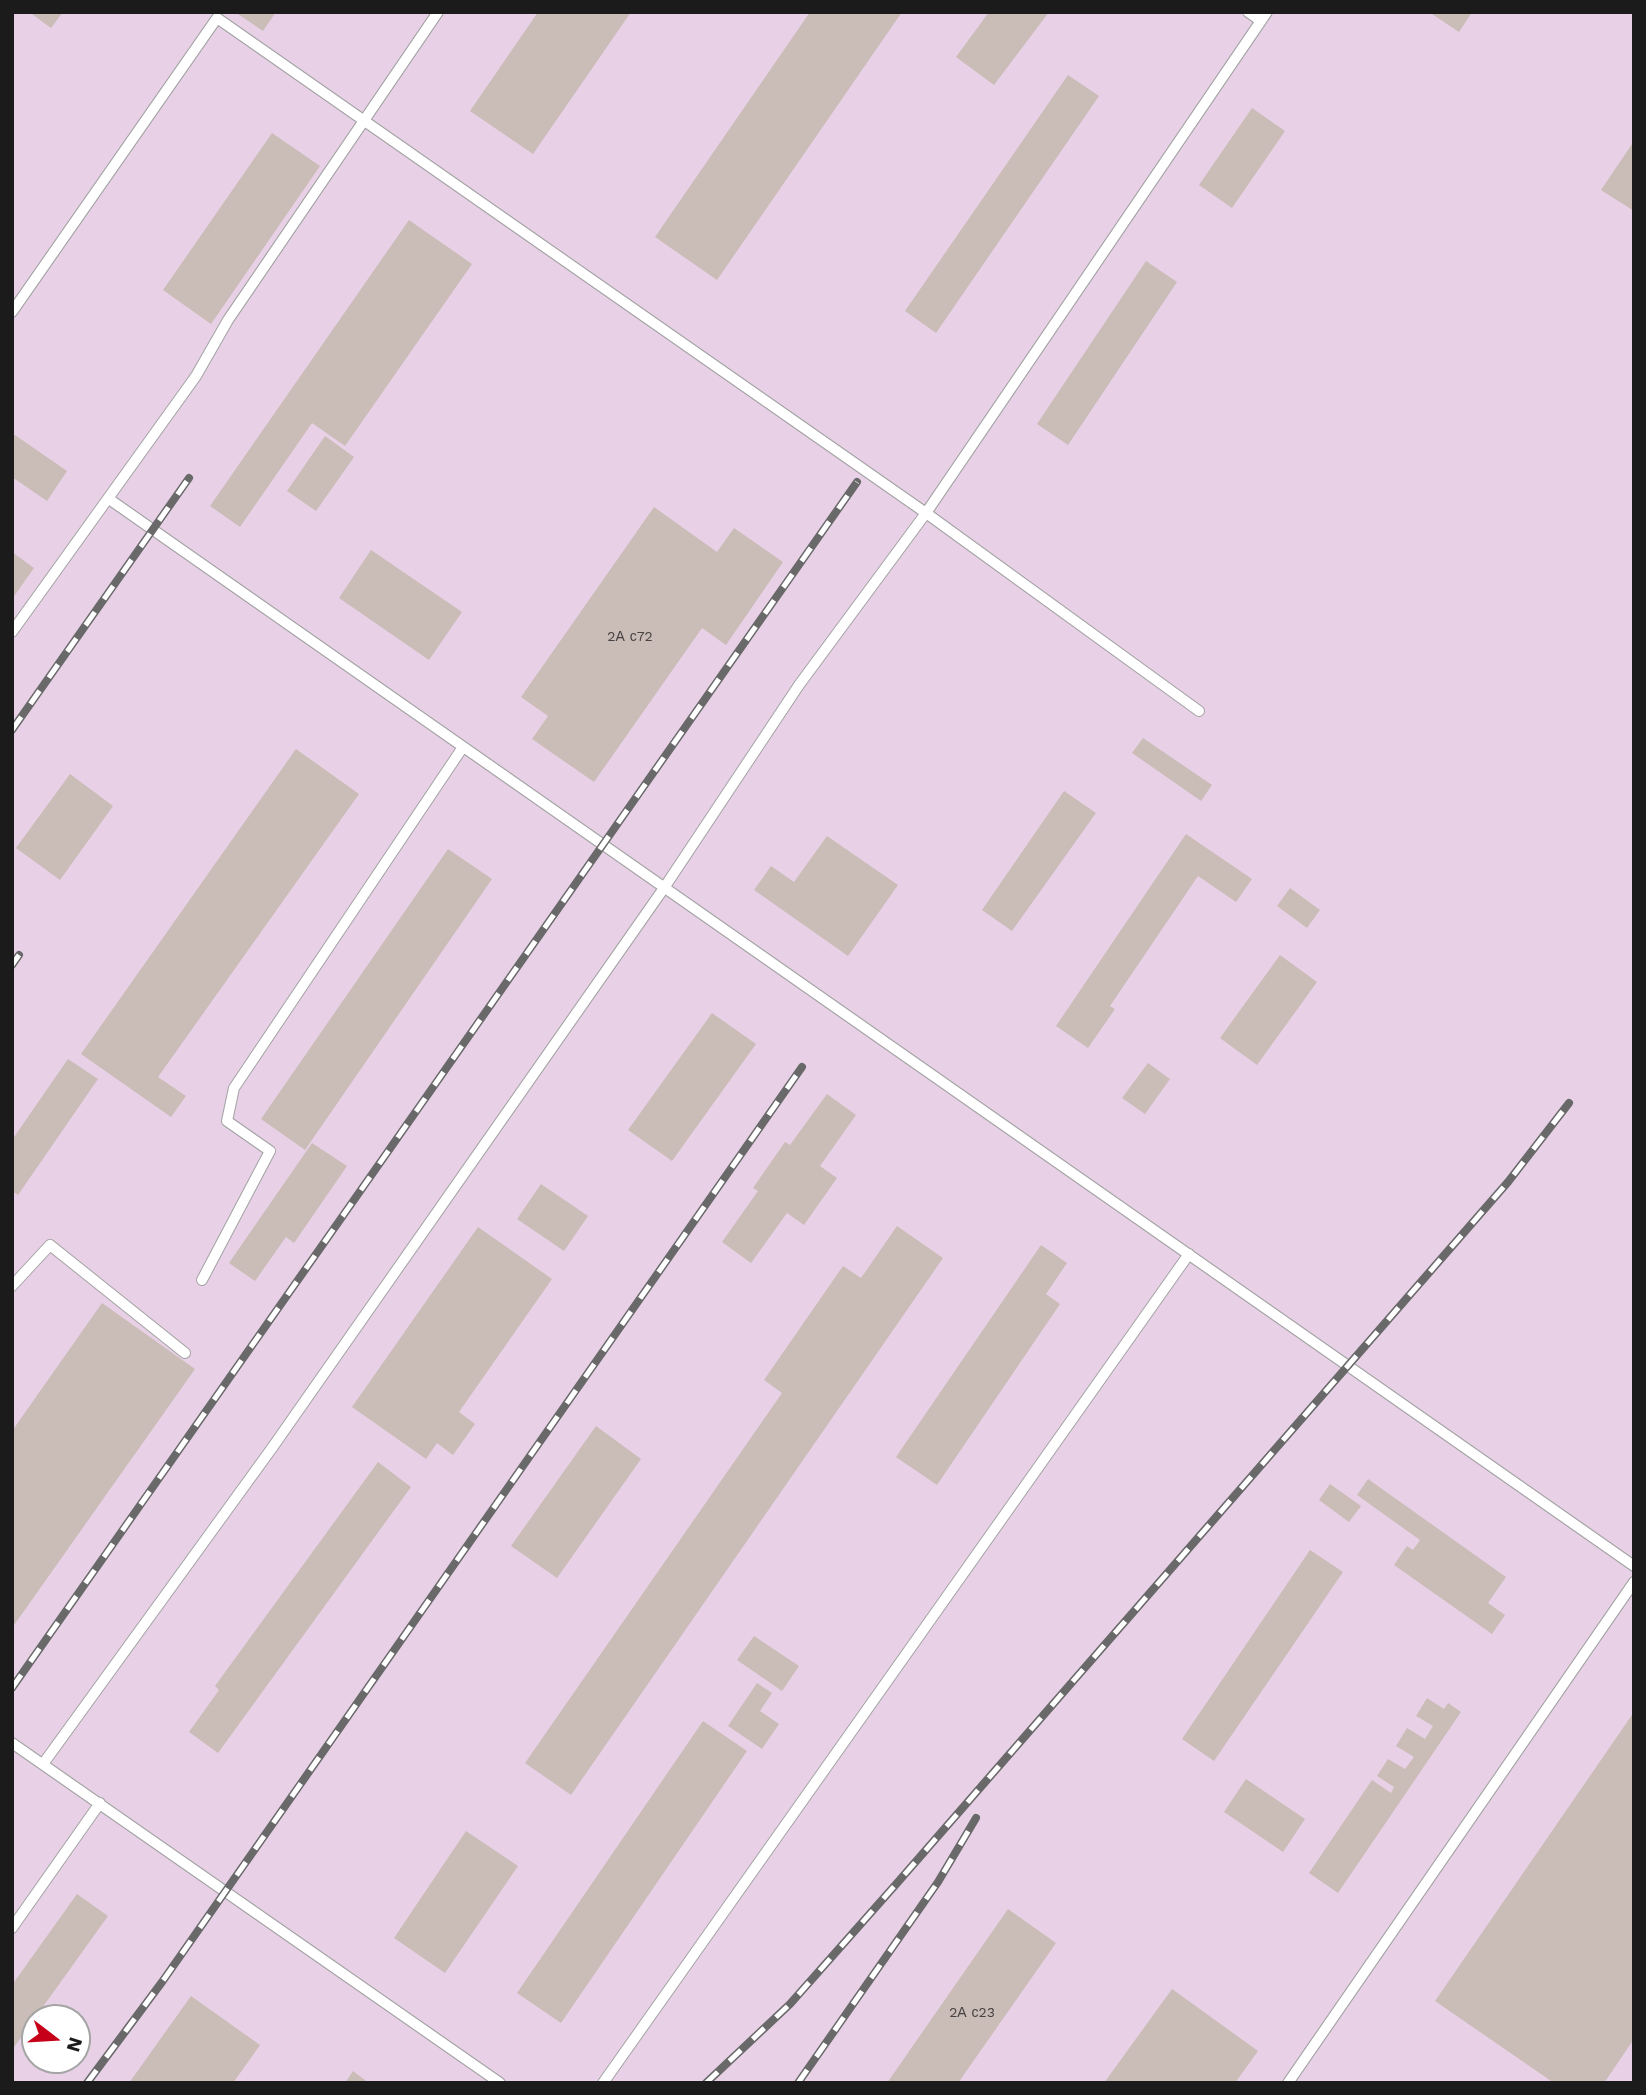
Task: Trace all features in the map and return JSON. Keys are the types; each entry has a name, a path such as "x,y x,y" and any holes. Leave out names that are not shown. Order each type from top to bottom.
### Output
{"lane":[{"path":"12,632 196,376 228,320 438,12"},
{"path":"43,1765 272,1448 664,888 799,685 926,513 1264,17 1248,12"},
{"path":"12,312 217,18 926,513 1199,711"},
{"path":"109,499 1634,1566"},
{"path":"202,1280 270,1151 227,1121 234,1088 463,747"},
{"path":"12,1286 50,1245 184,1353"},
{"path":"603,2083 1189,1254"},
{"path":"1288,2083 1634,1582"},
{"path":"12,1743 500,2083"},
{"path":"12,1928 100,1803"}],"shaded area":[{"path":"12,12 1634,12 1634,2083 12,2083"}],"building":[{"path":"29,12 63,12 51,28"},
{"path":"235,12 276,12 263,31"},
{"path":"538,12 631,12 533,154 470,111"},
{"path":"810,12 902,12 717,280 655,237"},
{"path":"989,12 1049,12 994,85 956,57"},
{"path":"1429,12 1472,12 1459,32"},
{"path":"1068,75 1099,96 936,333 905,311"},
{"path":"1252,108 1285,131 1232,208 1199,185"},
{"path":"272,133 320,166 211,324 163,290"},
{"path":"1634,141 1634,211 1601,190"},
{"path":"409,220 472,264 345,446 312,423 240,527 210,506"},
{"path":"1146,261 1177,282 1068,445 1037,424"},
{"path":"12,433 67,471 47,501 12,477"},
{"path":"325,436 354,457 316,511 287,491"},
{"path":"654,507 717,552 734,528 783,562 726,645 702,628 594,782 532,739 548,716 521,697"},
{"path":"371,550 462,612 429,660 339,598"},
{"path":"12,552 34,568 12,599"},
{"path":"1143,738 1212,785 1201,801 1132,753"},
{"path":"296,749 359,794 158,1077 186,1096 171,1117 81,1054"},
{"path":"70,774 113,806 60,880 16,848"},
{"path":"1064,791 1096,813 1012,931 982,910"},
{"path":"1186,834 1252,879 1236,902 1198,876 1110,1006 1115,1009 1088,1048 1056,1026"},
{"path":"827,836 898,885 848,956 754,890 771,866 794,882"},
{"path":"448,849 492,879 305,1150 261,1119"},
{"path":"1290,888 1320,910 1307,928 1277,906"},
{"path":"1280,955 1317,982 1257,1065 1220,1038"},
{"path":"712,1013 756,1044 672,1161 628,1130"},
{"path":"68,1059 98,1079 18,1195 12,1191 12,1140"},
{"path":"1148,1063 1170,1079 1145,1114 1122,1098"},
{"path":"827,1094 856,1115 820,1166 837,1178 804,1225 787,1213 751,1263 722,1242 758,1191 753,1188 785,1142 790,1145"},
{"path":"312,1143 347,1166 294,1243 286,1237 255,1281 229,1263"},
{"path":"541,1184 588,1216 564,1251 517,1219"},
{"path":"897,1226 943,1258 571,1795 525,1763 782,1393 764,1380 843,1266 861,1278"},
{"path":"478,1227 552,1279 459,1412 475,1424 453,1455 437,1443 426,1459 352,1407"},
{"path":"1041,1245 1067,1263 1046,1294 1060,1304 937,1485 896,1457"},
{"path":"102,1303 195,1369 12,1628 12,1431"},
{"path":"596,1426 641,1459 557,1578 511,1546"},
{"path":"378,1462 411,1487 218,1753 189,1732 219,1690 215,1686"},
{"path":"1368,1479 1506,1577 1488,1603 1505,1615 1492,1634 1394,1565 1407,1546 1413,1550 1420,1540 1357,1495"},
{"path":"1330,1484 1361,1506 1349,1522 1319,1500"},
{"path":"1310,1550 1343,1572 1214,1761 1182,1739"},
{"path":"754,1636 799,1666 782,1691 737,1660"},
{"path":"757,1683 772,1693 760,1711 779,1724 762,1749 728,1726"},
{"path":"1427,1698 1444,1709 1448,1703 1461,1712 1338,1893 1309,1873 1372,1780 1391,1793 1394,1787 1377,1776 1388,1759 1405,1769 1414,1757 1396,1746 1407,1728 1425,1739 1433,1726 1416,1716"},
{"path":"1634,1712 1634,2039 1604,2083 1554,2083 1435,2001"},
{"path":"703,1721 747,1751 561,2023 517,1993"},
{"path":"1246,1779 1305,1819 1283,1852 1224,1812"},
{"path":"466,1831 518,1866 445,1973 394,1938"},
{"path":"77,1894 108,1916 45,2004 21,2004 21,2037 12,2050 12,1985"},
{"path":"1008,1909 1056,1943 958,2083 887,2083"},
{"path":"1172,1989 1258,2051 1235,2083 1104,2083"},
{"path":"191,1996 260,2045 233,2083 129,2083"},
{"path":"353,2071 369,2083 345,2083"}],"railway":[{"path":"12,730 189,478"},
{"path":"12,1688 857,482"},
{"path":"12,965 19,955"},
{"path":"87,2083 162,1982 802,1067"},
{"path":"706,2083 790,2004 898,1882 1508,1182 1569,1103"},
{"path":"798,2083 938,1882 976,1818"}]}
